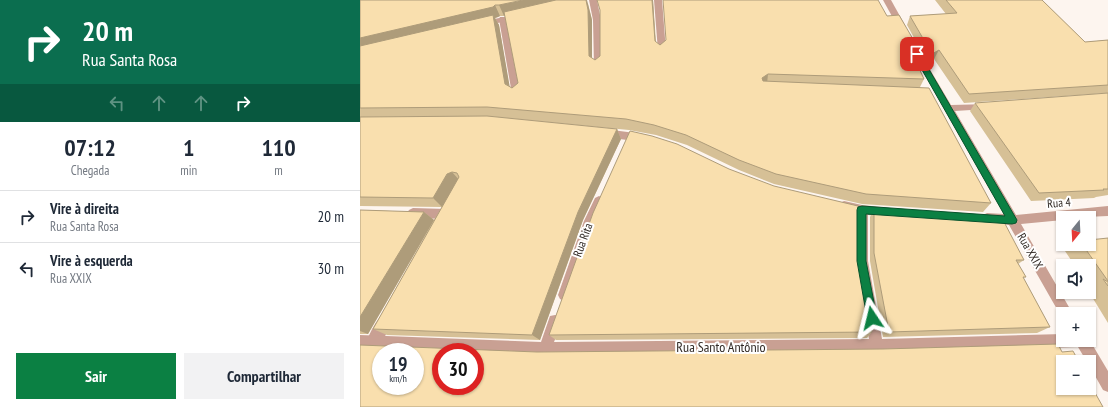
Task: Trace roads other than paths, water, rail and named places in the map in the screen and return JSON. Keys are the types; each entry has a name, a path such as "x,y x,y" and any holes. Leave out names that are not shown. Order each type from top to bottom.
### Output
{"street":[{"path":"593,0 597,20 598,66"},
{"path":"658,0 662,51"},
{"name":"Rua XXIX","path":"887,0 935,94 948,108 1063,307"},
{"path":"472,27 526,14"},
{"path":"503,20 517,94"},
{"path":"948,108 994,106"},
{"path":"591,131 629,135 656,140"},
{"path":"622,150 629,135"},
{"name":"Rua Rita","path":"545,349 590,221 603,192"},
{"path":"438,228 454,201"},
{"path":"832,203 862,210 894,212"},
{"path":"862,210 862,261 877,346"},
{"name":"Rua 4","path":"973,218 1012,220 1108,211"},
{"path":"399,213 446,214"},
{"path":"367,342 393,308"},
{"name":"Rua Santo Antônio","path":"367,342 545,349 877,346 1056,341"},
{"path":"1086,347 1108,386"}]}
